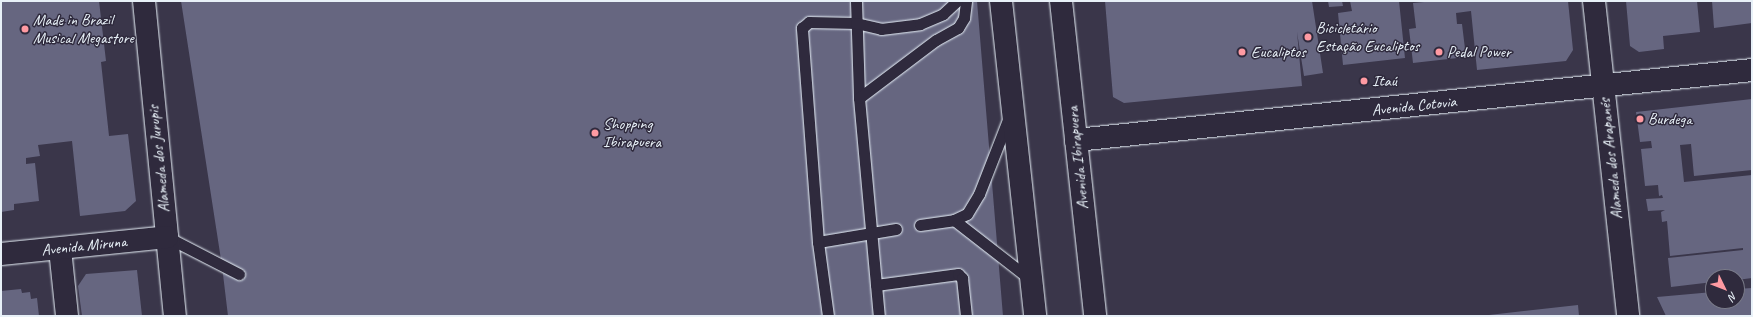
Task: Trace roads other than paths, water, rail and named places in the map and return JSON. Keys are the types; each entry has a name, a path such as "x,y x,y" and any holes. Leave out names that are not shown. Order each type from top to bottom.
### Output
{"street":[{"name":"Alameda dos Jurupis","path":"144,1 175,316"},
{"path":"1001,1 1012,110 1024,197 1035,316"},
{"name":"Avenida Ibirapuera","path":"1061,1 1096,316"},
{"name":"Alameda dos Arapanés","path":"1594,1 1628,316"},
{"name":"Avenida Cotovia","path":"1076,140 1752,70"},
{"name":"Avenida Miruna","path":"1,254 167,237"},
{"path":"60,248 67,316"}],"lane":[{"path":"856,1 859,98 879,316"},
{"path":"828,316 818,242 802,28 809,22 856,23 881,29 920,24 943,14 957,1"},
{"path":"859,98 936,40 958,28 964,18 966,1"},
{"path":"920,225 954,220 967,214 974,205 1012,110"},
{"path":"954,220 1031,280"},
{"path":"818,242 896,229"},
{"path":"167,237 239,274"},
{"path":"876,285 958,274 962,278 966,316"}],"place":[{"name":"Made in Brazil Musical Megastore","path":"25,29"},
{"name":"Bicicletário Estação Eucaliptos","path":"1308,37"},
{"name":"Eucaliptos","path":"1242,52"},
{"name":"Pedal Power","path":"1439,52"},
{"name":"Itaú","path":"1364,81"},
{"name":"Burdega","path":"1640,119"},
{"name":"Shopping Ibirapuera","path":"595,133"}]}
